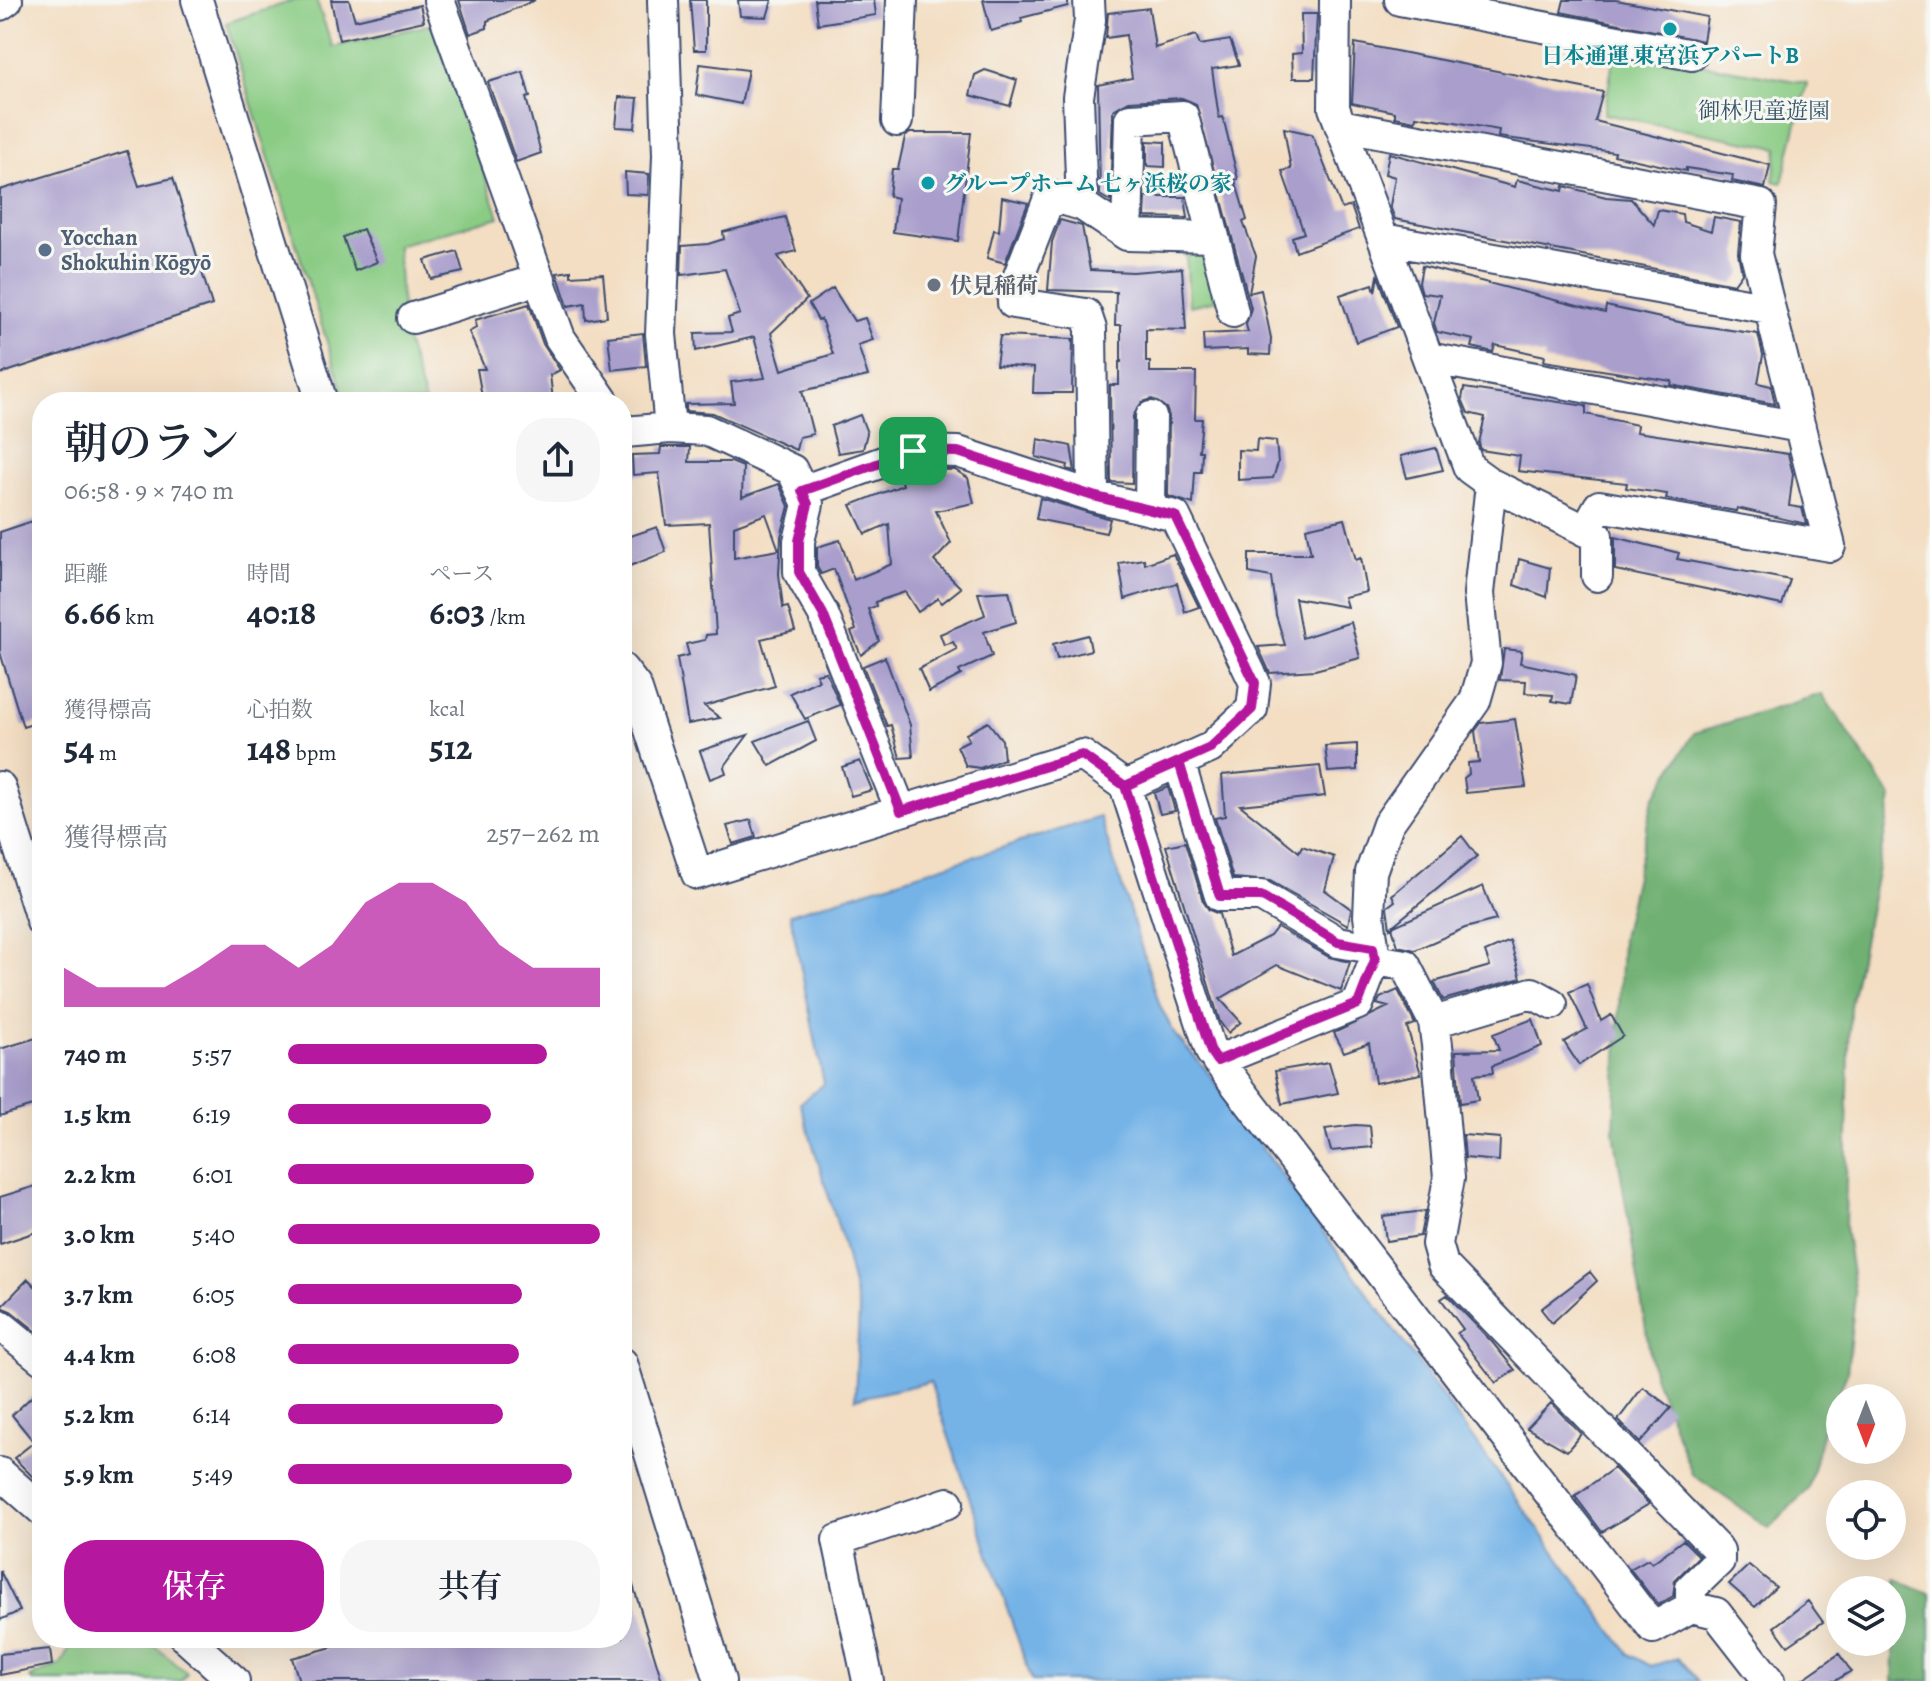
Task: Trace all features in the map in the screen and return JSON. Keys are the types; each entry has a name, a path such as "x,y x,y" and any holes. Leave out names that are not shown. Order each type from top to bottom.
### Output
{"street":[{"path":"0,5 7,0"},
{"path":"197,0 319,392"},
{"path":"439,0 560,338 597,392"},
{"path":"663,0 668,155 661,334 670,428"},
{"path":"897,121 902,0"},
{"path":"1082,205 1078,97 1090,20 1089,0"},
{"path":"1335,0 1334,108 1469,468 1491,484 1597,536 1597,576"},
{"path":"1400,0 1692,55"},
{"path":"1127,235 1130,119 1183,116 1233,312"},
{"path":"1340,125 1768,197 1756,254 1830,546 1599,506 1585,531"},
{"path":"1093,496 1091,329 1086,314 1013,303 1015,286 1050,196 1082,205 1127,235 1214,237"},
{"path":"1383,239 1769,308"},
{"path":"413,318 540,279"},
{"path":"1428,358 1800,427"},
{"path":"1150,510 1151,417"},
{"path":"632,431 670,428 706,430 792,470 808,504 799,541 799,572 823,614 901,811"},
{"path":"802,491 913,451 958,452 1093,496 1175,516 1255,683 1252,709 1210,748 1125,786"},
{"path":"1217,1061 1358,1004 1374,954 1369,916 1371,872 1388,824 1475,701 1486,663 1479,593 1491,484"},
{"path":"632,682 697,874 1082,755 1125,786 1211,1052 1217,1061 1653,1628 1691,1607 1716,1613 1769,1681"},
{"path":"1179,762 1220,896 1261,896 1338,942 1405,965 1434,1022 1449,1178 1437,1244 1443,1265 1719,1551 1719,1561 1691,1588 1691,1607"},
{"path":"0,787 20,840 32,885"},
{"path":"1434,1022 1532,993 1552,1004"},
{"path":"0,1325 32,1351"},
{"path":"632,1395 720,1681"},
{"path":"0,1473 32,1501"},
{"path":"868,1681 838,1540 948,1503"},
{"path":"197,1648 234,1681"}],"green space":[{"path":"295,0 316,0 333,47 433,24 499,217 397,245 404,334 422,392 343,392 226,23"},
{"name":"御林児童遊園","path":"1615,49 1807,83 1782,183 1773,181 1778,148 1604,114"},
{"path":"1185,236 1206,254 1222,299 1189,306"},
{"path":"1822,694 1892,798 1850,1007 1845,1227 1855,1295 1847,1373 1842,1384 1826,1384 1826,1422 1808,1489 1769,1528 1692,1474 1653,1373 1614,1132 1622,938 1653,799 1694,733"},
{"path":"1906,1583 1930,1594 1930,1681 1893,1681 1894,1656 1906,1656"},
{"path":"70,1648 157,1648 187,1673 180,1681 32,1681 30,1678 61,1664"}],"water":[{"path":"1100,817 1160,1006 1175,1035 1203,1066 1629,1654 1651,1666 1678,1658 1698,1681 1032,1681 930,1382 855,1399 859,1311 841,1236 800,1103 824,1084 790,914"}],"building":[{"path":"331,0 349,0 355,20 420,5 424,21 339,40"},
{"path":"459,0 535,0 487,21 487,28 470,34"},
{"path":"690,0 706,0 706,50 694,50"},
{"path":"738,0 772,0 767,17 740,16"},
{"path":"815,0 874,0 876,15 818,24"},
{"path":"983,0 1068,0 1068,6 1021,18 1022,22 991,31"},
{"name":"日本通運 東宮浜アパートB","path":"1564,0 1616,0 1707,17 1703,41 1561,12"},
{"path":"1149,8 1155,48 1196,35 1200,45 1230,40 1239,65 1212,69 1219,118 1223,117 1238,179 1235,180 1247,220 1243,222 1256,256 1249,293 1261,290 1271,338 1270,355 1248,354 1248,349 1204,351 1203,334 1248,332 1246,325 1251,308 1196,104 1182,98 1129,101 1113,110 1110,201 1100,195 1098,85 1132,78 1126,35 1106,38 1108,13"},
{"path":"1301,14 1317,14 1314,78 1293,78 1292,54 1302,53"},
{"path":"1355,43 1603,92 1595,121 1770,165 1765,188 1732,181 1733,175 1686,168 1686,171 1614,155 1615,152 1498,137 1499,130 1416,116 1415,121 1395,117 1395,112 1352,103"},
{"path":"700,64 748,70 741,104 696,95"},
{"path":"985,70 1017,80 1010,106 970,95 975,75"},
{"path":"523,72 530,97 526,98 541,153 516,162 488,82"},
{"path":"619,97 638,98 635,128 616,127"},
{"path":"1284,128 1312,134 1342,209 1351,206 1359,229 1296,252 1292,237 1304,233 1282,171 1291,169"},
{"name":"グループホーム 七ヶ浜桜の家","path":"910,133 971,133 958,241 893,232 897,198 889,196 892,169 898,169 905,137"},
{"path":"1147,141 1165,142 1165,167 1147,166"},
{"path":"127,151 139,186 173,178 212,305 0,374 0,190"},
{"path":"1389,153 1515,187 1517,180 1563,191 1564,186 1606,197 1631,199 1654,225 1658,210 1682,214 1683,222 1711,231 1714,217 1741,222 1738,253 1742,273 1734,284 1395,219 1390,206 1395,177 1385,174"},
{"path":"625,172 649,174 648,195 626,194"},
{"path":"1002,197 1028,203 1005,263 987,258 994,230 999,231"},
{"path":"1146,197 1185,197 1188,218 1145,217"},
{"path":"785,217 796,251 778,256 807,299 771,333 782,370 833,354 821,319 818,320 809,304 833,288 854,321 865,318 873,340 858,345 868,376 802,391 813,434 799,437 796,450 713,413 686,411 686,404 734,403 731,382 765,378 754,337 696,351 695,333 732,332 728,318 740,314 725,269 681,275 682,246 708,244 724,239 723,232"},
{"path":"1060,220 1082,226 1090,270 1133,272 1182,268 1186,330 1146,329 1146,362 1150,362 1150,372 1196,372 1195,419 1202,419 1199,451 1202,451 1201,472 1195,472 1193,504 1168,496 1169,416 1166,408 1152,399 1142,402 1133,416 1132,483 1111,482 1110,385 1119,385 1121,362 1121,325 1115,325 1116,292 1048,290 1052,242"},
{"path":"363,229 377,262 355,271 343,237"},
{"path":"457,251 463,272 431,279 425,260"},
{"path":"1422,266 1605,313 1606,306 1688,324 1758,334 1763,355 1758,383 1771,386 1775,404 1671,385 1672,381 1544,361 1545,356 1495,345 1493,352 1472,347 1474,340 1437,332 1434,323 1440,295 1422,293 1419,283"},
{"path":"571,271 571,276 603,274 607,317 586,320 585,303 568,306 557,273"},
{"path":"1378,276 1397,327 1356,342 1340,295 1373,284 1375,292"},
{"path":"529,304 543,344 560,370 550,375 552,392 481,392 477,369 485,369 469,332 476,328 475,320"},
{"path":"643,333 646,366 612,370 608,337"},
{"path":"1000,336 1073,339 1072,393 1033,393 1034,368 996,365"},
{"path":"1464,388 1586,406 1586,414 1637,425 1636,432 1788,454 1793,474 1789,506 1802,508 1806,524 1737,508 1736,511 1666,499 1667,494 1626,488 1627,483 1518,471 1520,456 1481,450 1479,443 1485,417 1468,413 1462,399"},
{"path":"860,415 867,433 863,449 838,453 831,426"},
{"path":"1038,439 1071,446 1075,471 1067,469 1068,465 1036,457"},
{"path":"1257,439 1276,441 1278,463 1273,478 1238,480 1238,450 1256,451"},
{"path":"661,447 690,447 689,462 731,462 743,467 742,497 779,484 789,506 781,537 779,574 783,608 788,607 795,631 761,639 775,686 704,706 720,718 688,724 677,658 689,655 686,644 716,634 709,523 666,525 659,473 633,475 632,455 660,454","holes":["766,514 779,550 734,558 734,526"]},
{"path":"1436,448 1443,470 1407,478 1401,456"},
{"path":"916,469 955,470 968,478 974,503 936,511 951,543 934,561 961,588 942,603 938,598 918,612 905,592 875,602 876,606 868,609 879,641 861,655 851,632 856,630 834,569 821,574 817,567 817,547 840,540 854,580 892,564 889,524 865,534 851,505 903,485 900,475"},
{"path":"1040,498 1110,519 1106,533 1036,519"},
{"path":"1345,519 1356,560 1361,558 1367,592 1344,597 1347,607 1295,598 1302,638 1351,622 1360,658 1315,670 1270,673 1258,647 1285,645 1276,615 1271,577 1249,573 1249,554 1311,554 1306,528"},
{"path":"32,521 32,724 23,727 0,652 0,532"},
{"path":"657,527 666,552 632,565 632,536"},
{"path":"1615,537 1679,553 1677,559 1790,580 1782,605 1615,570"},
{"path":"1173,554 1199,607 1185,612 1177,583 1125,599 1119,563 1144,559 1145,564"},
{"path":"1519,559 1550,568 1547,597 1514,585"},
{"path":"1009,591 1016,622 984,632 992,656 959,671 961,675 929,692 919,669 957,649 953,642 944,645 940,634 985,615 978,593"},
{"path":"1088,635 1091,650 1057,659 1053,644"},
{"path":"1504,649 1522,651 1520,663 1576,675 1571,704 1552,701 1553,695 1525,693 1526,681 1500,680"},
{"path":"885,657 910,725 913,757 900,758 891,725 887,726 863,666"},
{"path":"826,672 840,705 805,719 790,693 819,680 816,674"},
{"path":"1515,719 1526,787 1466,793 1464,778 1469,774 1468,763 1479,762 1475,731 1481,723"},
{"path":"808,721 816,741 770,766 755,741"},
{"path":"988,722 1002,740 1004,759 980,768 966,766 957,746 969,740 966,734"},
{"path":"748,735 724,767 726,773 710,779 700,751"},
{"path":"1357,744 1357,770 1328,772 1325,746"},
{"path":"860,761 872,790 851,796 842,767"},
{"path":"1320,766 1325,796 1240,805 1299,852 1302,846 1334,857 1325,890 1351,909 1348,925 1270,881 1233,878 1215,818 1225,816 1222,775"},
{"path":"1168,787 1175,811 1160,814 1154,793"},
{"path":"751,820 756,837 733,844 727,826"},
{"path":"1462,836 1477,856 1390,928 1387,907 1395,901 1392,895"},
{"path":"1185,842 1203,901 1209,910 1219,914 1231,956 1270,936 1277,927 1329,957 1350,962 1341,991 1277,965 1220,999 1241,1022 1228,1033 1220,1022 1166,846"},
{"path":"1483,886 1496,920 1465,928 1415,950 1398,946 1392,927"},
{"path":"1510,941 1521,978 1443,1000 1434,982 1490,966 1485,952"},
{"path":"1587,984 1601,1021 1611,1015 1623,1036 1579,1065 1564,1042 1587,1029 1569,992"},
{"path":"1398,990 1415,1024 1407,1027 1421,1074 1375,1083 1369,1043 1344,1052 1334,1033 1388,1007 1377,1004 1380,998"},
{"path":"1533,1019 1542,1046 1492,1066 1493,1073 1474,1075 1478,1100 1460,1103 1456,1051 1499,1050 1493,1034"},
{"path":"32,1039 32,1106 0,1116 0,1049"},
{"path":"1329,1062 1338,1093 1282,1104 1275,1071"},
{"path":"1370,1126 1372,1147 1331,1151 1325,1129"},
{"path":"1463,1135 1500,1138 1499,1161 1465,1158"},
{"path":"32,1187 32,1233 0,1244 0,1197"},
{"path":"1425,1211 1420,1236 1386,1241 1383,1216"},
{"path":"1590,1272 1597,1281 1552,1323 1541,1309"},
{"path":"28,1279 32,1283 32,1328 1,1307"},
{"path":"1447,1295 1515,1370 1496,1383 1457,1333 1463,1329 1441,1299"},
{"path":"1643,1387 1671,1408 1640,1443 1618,1420"},
{"path":"32,1396 32,1440 12,1415"},
{"path":"1551,1403 1581,1434 1567,1451 1527,1428"},
{"path":"32,1444 32,1476 14,1458"},
{"path":"1614,1468 1649,1504 1602,1532 1575,1496"},
{"path":"1683,1540 1699,1556 1675,1580 1673,1596 1658,1605 1630,1569 1648,1559 1652,1563"},
{"path":"1749,1565 1776,1587 1755,1607 1729,1584"},
{"path":"0,1571 20,1611 0,1620"},
{"path":"632,1582 662,1681 299,1681 292,1658 328,1648 632,1648"},
{"path":"1808,1601 1823,1622 1788,1646 1774,1627"},
{"path":"50,1649 52,1665 0,1675 0,1654"},
{"path":"1836,1656 1840,1656 1851,1671 1835,1681 1800,1681"}],"place":[{"name":"日本通運 東宮浜アパートB","path":"1670,29"},
{"name":"グループホーム 七ヶ浜桜の家","path":"928,183"},
{"name":"Yocchan Shokuhin Kōgyō","path":"45,250"},
{"name":"伏見稲荷","path":"934,285"}],"route":[{"path":"913,451 802,491 808,504 799,541 799,572 823,614 901,811 1082,755 1125,786 1179,762 1220,896 1261,896 1338,942 1373,948 1375,960 1358,1004 1217,1061 1211,1052 1125,786 1210,748 1252,709 1255,683 1175,516 1093,496 958,452 913,451"}]}
